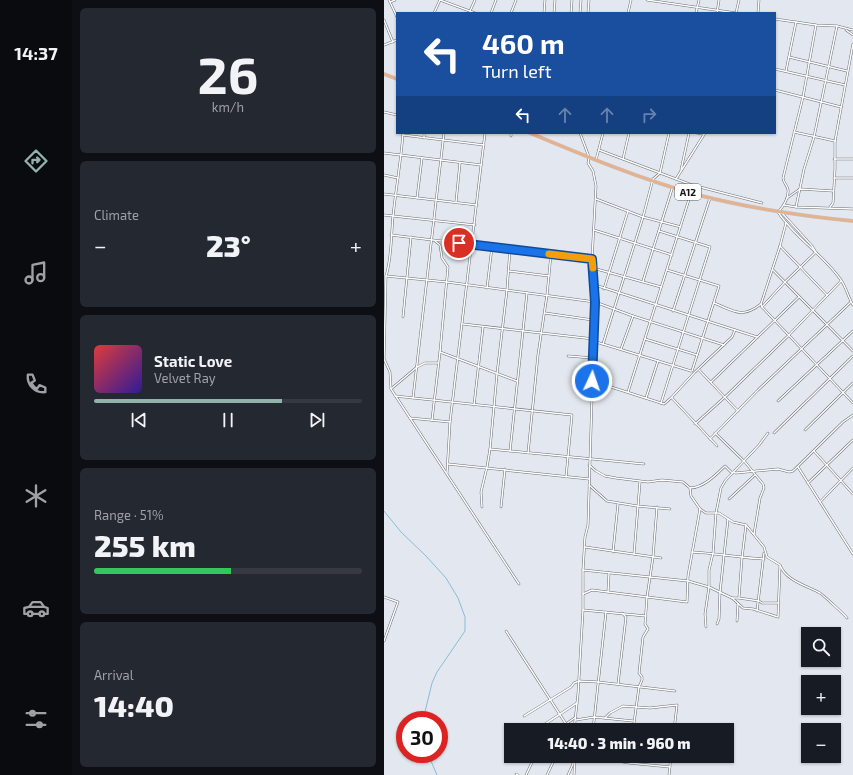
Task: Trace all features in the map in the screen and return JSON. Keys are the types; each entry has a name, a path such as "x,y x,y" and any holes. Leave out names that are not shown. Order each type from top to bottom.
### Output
{"main road":[{"path":"384,74 396,79"},
{"name":"A12","path":"532,134 596,160 691,193 780,212 853,221"}],"street":[{"path":"394,0 390,1 396,15"},
{"path":"434,12 440,0 470,11 475,0"},
{"path":"491,12 496,0"},
{"path":"511,12 516,0"},
{"path":"544,12 545,0"},
{"path":"554,12 555,0"},
{"path":"571,12 572,0"},
{"path":"580,12 581,0"},
{"path":"588,12 589,0"},
{"path":"628,12 631,0"},
{"path":"646,0 730,12"},
{"path":"696,12 699,0"},
{"path":"717,10 719,0"},
{"path":"736,12 739,0"},
{"path":"758,12 759,0"},
{"path":"776,19 816,25 837,26 849,30 853,29"},
{"path":"384,20 393,42"},
{"path":"786,72 796,22"},
{"path":"780,212 787,198 788,190 783,178 803,97 816,25"},
{"path":"796,207 822,102 837,26"},
{"path":"845,29 853,35"},
{"path":"384,45 396,40"},
{"path":"830,208 833,203 835,141 853,44"},
{"path":"789,57 848,71"},
{"path":"776,69 845,85"},
{"path":"776,90 841,107"},
{"path":"384,112 396,115"},
{"path":"794,132 835,141"},
{"path":"484,145 403,134 402,155 391,234 389,266 386,276 384,359 390,372 391,389 395,396 519,584"},
{"path":"413,398 444,134"},
{"path":"447,473 450,422 485,134"},
{"path":"576,723 583,610 583,570 588,525 595,302 592,259 596,199 593,171 588,163 589,157 580,134"},
{"path":"596,160 603,134"},
{"path":"623,159 629,134"},
{"path":"603,344 643,217 652,180 660,172 669,134"},
{"path":"680,172 689,134"},
{"path":"676,179 705,134"},
{"path":"599,150 692,185 762,203"},
{"path":"384,153 481,165"},
{"path":"417,198 422,158"},
{"path":"834,159 853,159"},
{"path":"456,202 460,163"},
{"path":"384,174 398,178"},
{"path":"834,178 853,178"},
{"path":"643,281 673,187"},
{"path":"787,198 800,189 833,191"},
{"path":"628,392 691,193"},
{"path":"384,194 477,205"},
{"path":"673,311 710,198"},
{"path":"596,199 643,217 681,227"},
{"path":"784,205 796,207 853,208"},
{"path":"604,289 628,211"},
{"path":"780,212 786,222 842,280 853,305"},
{"path":"780,212 816,252"},
{"path":"384,215 475,225"},
{"path":"714,303 741,313 749,313 761,304 780,246 786,222"},
{"path":"594,230 672,255"},
{"path":"659,231 710,247 674,366 661,403"},
{"path":"391,234 592,259"},
{"path":"403,317 411,237"},
{"path":"432,240 440,245 442,258 447,265 447,282 432,420"},
{"path":"780,246 827,294"},
{"path":"487,288 492,247"},
{"path":"482,507 481,492 490,449 497,374 508,290 510,249"},
{"path":"762,307 816,252"},
{"path":"528,453 538,355 545,313 551,254"},
{"path":"593,268 661,287"},
{"path":"772,269 853,351"},
{"path":"667,270 719,286 692,371"},
{"path":"509,271 549,276"},
{"path":"386,276 447,282 595,302 633,316 724,345"},
{"path":"695,424 788,336 842,280"},
{"path":"595,286 757,337"},
{"path":"510,451 527,293"},
{"path":"711,382 799,297"},
{"path":"710,439 758,390 851,302"},
{"path":"761,304 774,321 853,403"},
{"path":"545,313 594,320"},
{"path":"621,349 633,316"},
{"path":"462,324 593,340 639,356 695,372"},
{"path":"474,404 483,327"},
{"path":"592,381 603,383 664,404 732,337 735,330"},
{"path":"778,401 853,331"},
{"path":"645,339 697,355"},
{"path":"440,352 517,381"},
{"path":"568,356 593,358"},
{"path":"774,433 853,356"},
{"path":"646,398 658,361"},
{"path":"391,389 417,367 425,363 438,363"},
{"path":"699,370 738,411"},
{"path":"805,430 853,383"},
{"path":"395,396 572,415 566,477"},
{"path":"671,398 717,446"},
{"path":"690,488 699,487 725,466 733,473 778,469 789,472 795,470 843,422 853,415"},
{"path":"410,418 450,422"},
{"path":"715,433 744,461 763,484 764,488 760,498 754,534"},
{"path":"706,627 705,614 709,587 709,570 713,553 716,513 721,488 725,480 759,445 768,433"},
{"path":"808,484 853,440"},
{"path":"490,449 644,464"},
{"path":"814,451 853,494"},
{"path":"448,464 589,479"},
{"path":"589,465 596,472 605,476 648,482 662,480 683,482 690,488 691,496 700,509 706,513 716,513 733,522 746,526 764,547 764,559 757,611"},
{"path":"798,467 853,554"},
{"path":"820,502 853,468"},
{"path":"501,507 505,469"},
{"path":"729,499 756,475"},
{"path":"634,554 640,481"},
{"path":"589,485 607,501 670,509"},
{"path":"613,552 618,503"},
{"path":"576,720 594,716 634,721 639,687 642,680 639,673 643,637 648,629 645,624 647,597 654,556 657,507"},
{"path":"583,594 592,590 687,602 692,552 700,509"},
{"path":"717,624 728,519"},
{"path":"739,598 746,526"},
{"path":"585,547 661,558"},
{"path":"764,551 767,557 780,565 782,570 797,583 820,593 847,618"},
{"path":"692,552 764,559"},
{"path":"583,570 688,581 720,592 732,598 743,608 778,617 780,565"},
{"path":"608,592 609,573"},
{"path":"384,597 398,602 384,640"},
{"path":"732,598 759,601 762,603 778,603"},
{"path":"737,621 738,604"},
{"path":"583,610 646,616"},
{"path":"594,723 606,612"},
{"path":"618,684 626,617 622,613"},
{"path":"506,631 565,723"},
{"path":"524,716 579,681 675,691"},
{"path":"546,723 578,703"},
{"path":"605,718 610,713 623,706 658,708 677,705 675,723"},
{"path":"567,723 576,717"},
{"path":"526,775 532,763"},
{"path":"547,775 553,763"},
{"path":"568,775 573,763"},
{"path":"574,763 574,775"},
{"path":"629,763 670,767"},
{"path":"669,775 670,763"}],"waterway":[{"path":"384,511 401,532 446,578 458,598 465,617 465,631 437,672 432,683 425,711"},
{"path":"432,763 437,775"}],"slow traffic":[{"path":"549,254 592,259 593,268"}],"route":[{"path":"459,243 592,259 595,302 592,381"}]}
